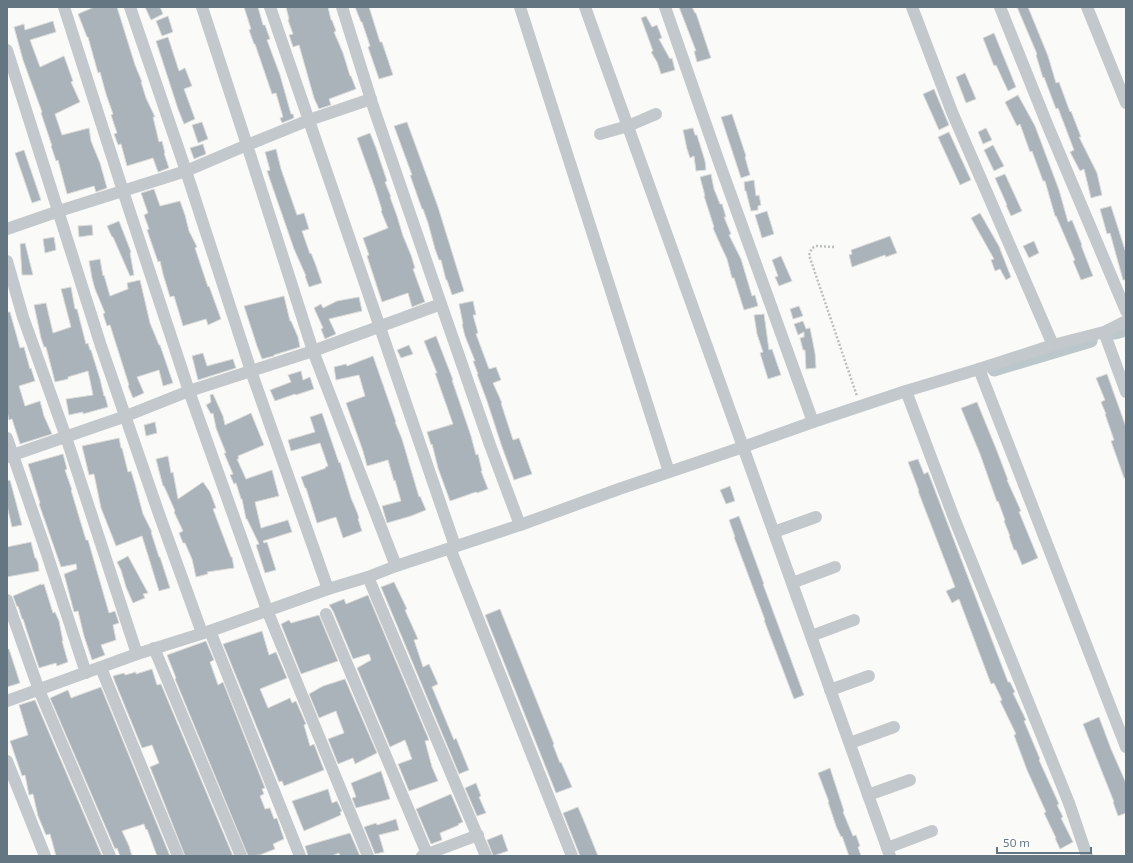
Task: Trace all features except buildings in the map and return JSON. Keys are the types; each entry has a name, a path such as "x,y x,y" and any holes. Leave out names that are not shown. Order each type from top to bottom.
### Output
{"street":[{"path":"64,7 189,391 267,610 368,856"},
{"path":"130,7 252,371 328,589"},
{"path":"202,7 248,145 313,351 396,566"},
{"path":"270,7 380,326 453,547 572,856"},
{"path":"342,7 371,99 487,438 520,525"},
{"path":"520,7 669,472"},
{"path":"585,7 888,852 932,831"},
{"path":"665,7 813,422"},
{"path":"912,7 952,112 1053,345"},
{"path":"1000,7 1047,124 1126,311"},
{"path":"1086,7 1126,103"},
{"path":"7,50 101,346 159,514 206,632 300,856"},
{"path":"7,229 186,171 309,120 371,99"},
{"path":"600,134 628,126 656,114"},
{"path":"7,261 23,317 66,437 137,654"},
{"path":"10,456 126,416 189,391 313,351 441,304"},
{"path":"7,701 154,648 206,632 328,589 368,577 396,566 520,525 860,406 1053,345 1104,332 1126,322"},
{"path":"1104,332 1126,392"},
{"path":"979,369 1126,747"},
{"path":"906,391 954,518 1069,803 1087,856"},
{"path":"7,438 10,456 45,548 86,673"},
{"path":"774,532 816,517"},
{"path":"792,582 836,567"},
{"path":"368,577 486,856"},
{"path":"7,600 39,690 110,856"},
{"path":"326,614 426,855 478,835"},
{"path":"811,636 854,620"},
{"path":"154,648 241,856"},
{"path":"101,668 178,856"},
{"path":"830,690 869,676"},
{"path":"850,744 894,727"},
{"path":"7,761 45,856"},
{"path":"868,795 910,780"}],"path":[{"path":"834,247 817,246 812,248 810,255 860,406"}],"waterway":[{"path":"1115,333 1126,330"},
{"path":"994,370 1091,341"}]}
